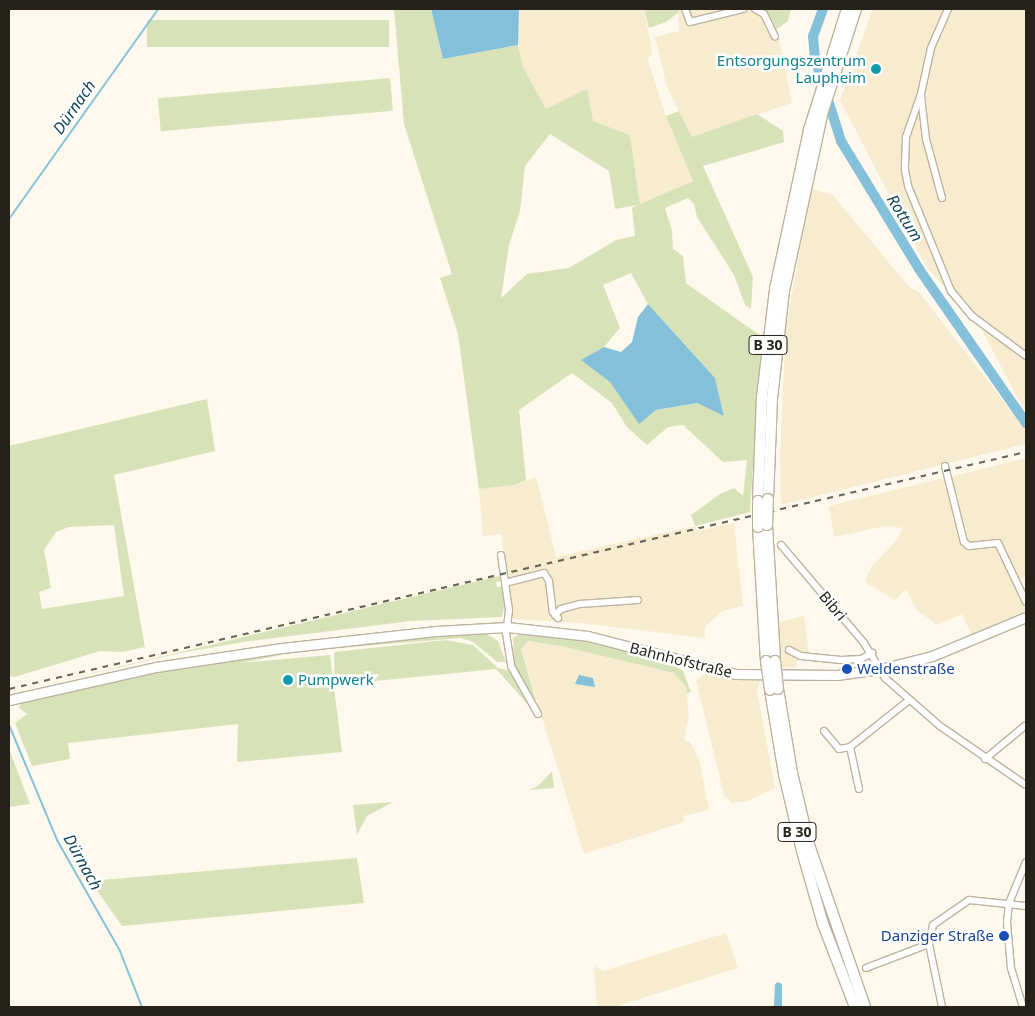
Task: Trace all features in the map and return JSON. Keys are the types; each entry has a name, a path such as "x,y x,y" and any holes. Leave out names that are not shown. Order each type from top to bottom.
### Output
{"highway":[{"name":"B 30","path":"847,9 817,99 799,191 778,336 763,500 763,526 770,661 784,774 802,851 851,986 855,1007"},
{"name":"B 30","path":"802,176 856,9"},
{"name":"B 30","path":"851,986 865,1007"}],"main road":[{"name":"Bahnhofstraße","path":"9,700 156,667 282,648 436,631 507,627 588,636 736,674 815,677 880,670 958,647 1026,617"}],"street":[{"path":"685,9 690,22 743,9"},
{"path":"755,9 768,20 775,37"},
{"path":"948,9 931,48 921,94 906,137 905,170 943,279 960,305 1026,356"},
{"path":"921,94 926,139 942,198"},
{"path":"945,466 964,542 969,546 998,543 1026,602"},
{"name":"Bibri","path":"781,545 872,653 880,670"},
{"path":"501,555 505,583 510,666 538,714"},
{"path":"505,583 544,573 550,581 557,616 561,609 580,604 638,600"},
{"path":"788,650 801,656 841,660 860,659 872,653"},
{"path":"880,670 885,678 909,700 985,759 1026,785"},
{"path":"824,731 839,749 850,747 909,700"},
{"path":"985,759 1026,725"},
{"path":"850,747 859,789"},
{"path":"1023,1007 1009,956 1009,903 1026,862"},
{"path":"942,1007 929,944 933,925 962,903 975,899 1026,906"},
{"path":"866,968 929,944"}],"shaded area":[{"path":"519,9 644,9 652,52 648,60 666,116 693,181 640,204 630,135 593,121 546,109 523,67 518,45"},
{"path":"678,9 767,11 777,29 792,103 692,137 667,87 655,37 679,31"},
{"path":"873,9 1026,9 1026,409 1015,394 979,324 927,268 840,100"},
{"path":"811,189 832,194 910,288 918,291 1026,430 1026,444 781,505 780,451 786,327"},
{"path":"1026,458 1026,577 1015,583 1026,611 972,636 962,614 937,625 916,609 906,589 895,600 865,582 872,566 896,541 903,528 886,526 834,537 829,506"},
{"path":"536,477 556,557 695,526 697,531 734,523 743,606 722,611 705,627 705,638 581,623 512,619 501,534 483,536 479,489 515,485"},
{"path":"804,616 809,655 797,661 796,667 782,668 778,622"},
{"path":"527,641 561,646 674,673 686,687 689,715 684,740 690,742 699,758 709,810 683,816 684,822 584,854 521,649"},
{"path":"705,674 760,681 757,691 775,788 747,801 732,803 724,795 696,680"},
{"path":"726,933 738,968 614,1007 597,1007 594,966 603,971"}],"green space":[{"path":"394,9 431,9 443,59 518,45 523,67 546,109 587,89 593,121 630,135 640,204 693,181 666,116 679,111 692,137 757,114 783,131 784,142 703,166 753,277 751,309 745,305 734,275 697,217 694,204 688,198 665,208 672,231 673,249 683,256 686,283 762,337 750,512 695,526 691,515 720,494 734,488 743,496 747,460 723,462 683,425 668,427 647,445 627,427 612,403 572,373 519,410 526,480 515,485 479,489 458,334 440,278 452,274 404,124","holes":["550,134 609,171 615,209 637,205 632,208 635,236 616,240 569,268 527,274 501,298 509,245 520,211 525,166","631,273 648,304 715,378 724,415 697,403 656,410 639,423 610,382 582,360 604,347 620,328 603,285"]},
{"path":"644,9 678,9 679,12 666,22 649,28"},
{"path":"765,9 791,9 788,21 777,29"},
{"path":"147,20 389,20 389,47 147,47"},
{"path":"390,78 393,111 161,131 158,98"},
{"path":"207,399 215,451 114,475 145,647 122,652 100,651 15,677 9,676 9,446","holes":["114,525 124,596 42,609 39,592 51,588 44,550 56,532 69,527"]},
{"path":"499,576 502,581 496,582 497,587 503,587 505,603 502,617 411,621 250,641 180,653 9,693"},
{"path":"523,632 592,641 673,664 683,671 691,692 687,694 686,687 674,673 561,646 528,641 521,649 536,701 518,676 514,663 513,638"},
{"path":"485,633 498,641 506,662 497,662 473,642 461,638 287,652 287,650"},
{"path":"446,640 473,645 498,668 510,671 533,710 496,669 335,685 334,652"},
{"path":"280,652 281,655 240,663 330,655 342,752 237,762 238,724 68,743 70,759 32,766 15,723 27,714 19,708 22,700 175,668"},
{"path":"9,749 30,804 9,807"},
{"path":"552,771 554,788 529,790 538,786"},
{"path":"393,802 367,816 357,835 353,805"},
{"path":"357,858 364,903 122,926 90,881"}],"water":[{"path":"431,9 519,9 518,45 443,59"},
{"path":"648,304 715,378 724,416 697,403 656,410 639,424 610,382 581,360 604,347 621,352 632,342 638,317"},
{"path":"579,675 593,678 595,687 575,684"},
{"path":"778,982 782,984 782,1007 774,1007 775,984"}],"waterway":[{"name":"Dürnach","path":"9,219 158,9"},
{"name":"Rottum","path":"823,9 813,36 815,59 841,141 919,269 1026,423"},
{"name":"Dürnach","path":"9,725 57,840 120,951 142,1007"}],"railway":[{"path":"9,689 1026,452"}],"place":[{"name":"Entsorgungszentrum Laupheim","path":"876,69"},
{"name":"Weldenstraße","path":"847,669"},
{"name":"Pumpwerk","path":"288,680"},
{"name":"Danziger Straße","path":"1004,936"}]}
